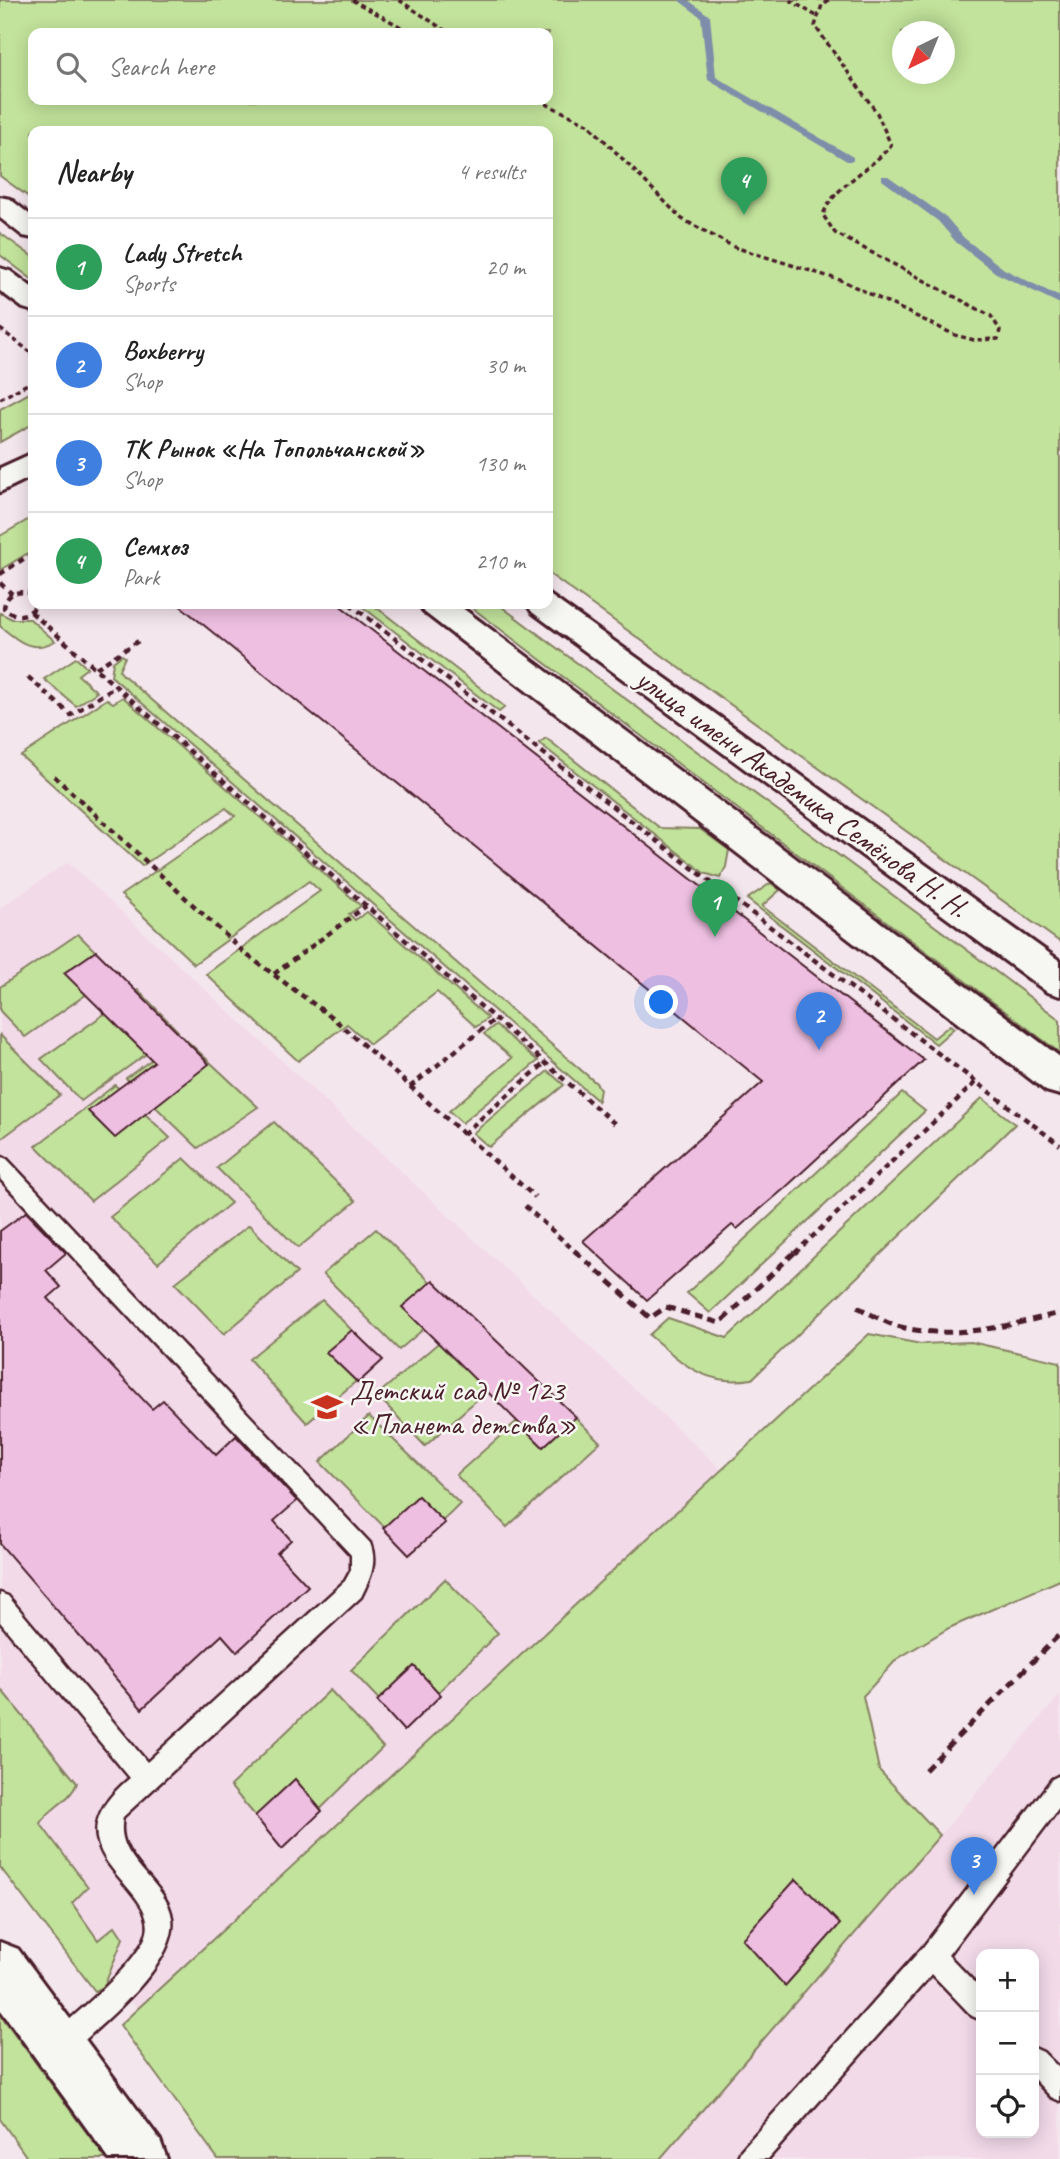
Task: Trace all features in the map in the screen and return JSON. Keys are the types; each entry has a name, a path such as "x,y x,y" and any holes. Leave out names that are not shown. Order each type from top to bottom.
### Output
{"street":[{"path":"0,205 28,226"},
{"path":"0,277 28,298"},
{"path":"0,482 28,466"},
{"path":"442,609 1060,1079"},
{"name":"улица имени Академика Семёнова Н. Н.","path":"550,609 1060,981"},
{"path":"0,1967 141,2159"}],"lane":[{"path":"0,1165 362,1551 362,1572 353,1589 112,1812 108,1836 114,1853 155,1908 161,1927 155,1946 120,1989 58,2047"},
{"path":"0,1604 146,1779"},
{"path":"750,2159 932,1956 1060,1787"},
{"path":"932,1956 976,2002"},
{"path":"1039,2066 1060,2088"}],"path":[{"path":"352,0 403,28"},
{"path":"399,0 441,28"},
{"path":"790,0 818,17"},
{"path":"548,105 588,124 682,219 734,247 843,281 956,335 974,340 998,339 1000,330 991,316 835,233 823,215 829,199 879,160 891,145 885,122 828,51 815,26 828,0"},
{"path":"0,329 28,351"},
{"path":"0,399 28,384"},
{"path":"0,574 28,556"},
{"path":"0,583 12,594"},
{"path":"28,593 12,594 3,604 6,611 15,615 31,612 33,609"},
{"path":"356,609 708,880 1060,1145"},
{"path":"31,612 615,1125"},
{"path":"96,668 140,640"},
{"path":"28,677 71,715 116,686"},
{"path":"54,776 247,955 334,1019 535,1197"},
{"path":"274,974 366,906"},
{"path":"410,1087 495,1019"},
{"path":"463,1133 545,1063"},
{"path":"525,1206 650,1318 666,1307 720,1323 977,1081"},
{"path":"857,1307 897,1326 929,1330 971,1330 1060,1313"},
{"path":"925,1770 1060,1634"}],"shaded area":[{"name":"Детский сад № 123 «Планета детства»","path":"68,862 722,1470 154,2030 0,1835 0,908"},
{"path":"1060,1695 1060,2159 660,2159"}],"green space":[{"path":"0,0 1060,0 1060,942 553,577 553,126 28,126 28,196 0,176"},
{"path":"0,233 28,253 28,276 0,255"},
{"path":"28,394 28,427 0,442 0,409"},
{"path":"28,520 28,553 0,570 0,536"},
{"path":"365,609 378,609 505,707 499,712"},
{"path":"474,609 505,609 1060,1020 1060,1053"},
{"path":"0,613 12,619 30,619 55,641 47,645 32,646 19,641 0,626"},
{"path":"122,655 125,657 119,670 123,675 596,1083 600,1089 598,1101 111,676 113,662"},
{"path":"76,658 87,668 78,675 97,692 76,706 44,679"},
{"path":"123,697 361,906 349,914 355,920 367,912 488,1018 476,1027 437,992 370,1044 347,1024 298,1061 206,974 320,891 309,881 194,964 121,895 235,816 226,808 142,866 21,756 107,699 113,703"},
{"path":"546,738 660,828 700,829 729,850 726,867 720,878 704,873 539,743"},
{"path":"771,883 780,890 762,906 934,1038 950,1025 954,1028 936,1044 747,899"},
{"path":"78,934 117,973 25,1037 0,1011 0,987"},
{"path":"138,990 178,1031 81,1101 41,1059"},
{"path":"495,1025 538,1061 462,1123 449,1111 512,1058 484,1034"},
{"path":"0,1035 60,1095 1,1139 0,1138"},
{"path":"183,1037 258,1107 198,1148 126,1078"},
{"path":"548,1071 564,1085 489,1147 473,1133"},
{"path":"115,1085 170,1138 91,1201 36,1146"},
{"path":"902,1093 925,1111 710,1313 687,1293"},
{"path":"982,1098 1015,1124 752,1379 735,1381 707,1376 684,1363 649,1335 668,1318 727,1338"},
{"path":"274,1122 356,1201 298,1248 217,1168"},
{"path":"184,1158 231,1203 158,1263 110,1217"},
{"path":"249,1225 297,1273 224,1334 175,1283"},
{"path":"376,1229 453,1304 399,1350 323,1274"},
{"path":"322,1300 381,1360 307,1423 249,1359"},
{"path":"470,1316 518,1363 425,1446 377,1395"},
{"path":"869,1334 921,1344 971,1342 1060,1362 1060,1580 949,1628 897,1659 863,1696 879,1770 940,1835 660,2159 218,2159 120,2025"},
{"path":"550,1392 600,1442 507,1527 456,1475"},
{"path":"369,1416 460,1504 410,1553 320,1462"},
{"path":"445,1579 498,1633 404,1726 351,1670"},
{"path":"0,1688 77,1783 70,1794 40,1823 88,1887 72,1903 98,1940 115,1926 123,1938 104,1987 95,1991 0,1867"},
{"path":"330,1690 383,1747 282,1847 230,1786"},
{"path":"0,2014 106,2159 28,2159 0,2119"}],"building":[{"path":"184,609 344,609 924,1060 785,1188 737,1229 732,1225 647,1300 583,1241 763,1082"},
{"path":"96,951 209,1064 115,1138 88,1111 154,1062 64,973"},
{"path":"26,1212 66,1253 46,1270 61,1287 48,1298 75,1328 152,1409 163,1400 216,1455 236,1436 297,1501 274,1521 291,1540 277,1553 308,1586 237,1652 222,1635 142,1709 0,1544 0,1231"},
{"path":"433,1280 576,1417 543,1447 402,1307"},
{"path":"352,1330 383,1360 358,1383 326,1352"},
{"path":"418,1496 445,1523 409,1555 383,1528"},
{"path":"414,1666 441,1695 404,1731 377,1701"},
{"path":"295,1779 322,1811 282,1849 255,1816"},
{"path":"796,1879 840,1924 785,1986 742,1939"}],"waterway":[{"path":"682,0 705,16 711,78 850,159"},
{"path":"885,178 942,219 960,240 1000,271 1060,301"}],"place":[{"name":"Семхоз","path":"744,215"},
{"name":"Lady Stretch","path":"715,937"},
{"name":"Boxberry","path":"819,1050"},
{"name":"Детский сад № 123 «Планета детства»","path":"327,1407"},
{"name":"ТК Рынок «На Топольчанской»","path":"974,1895"}]}
